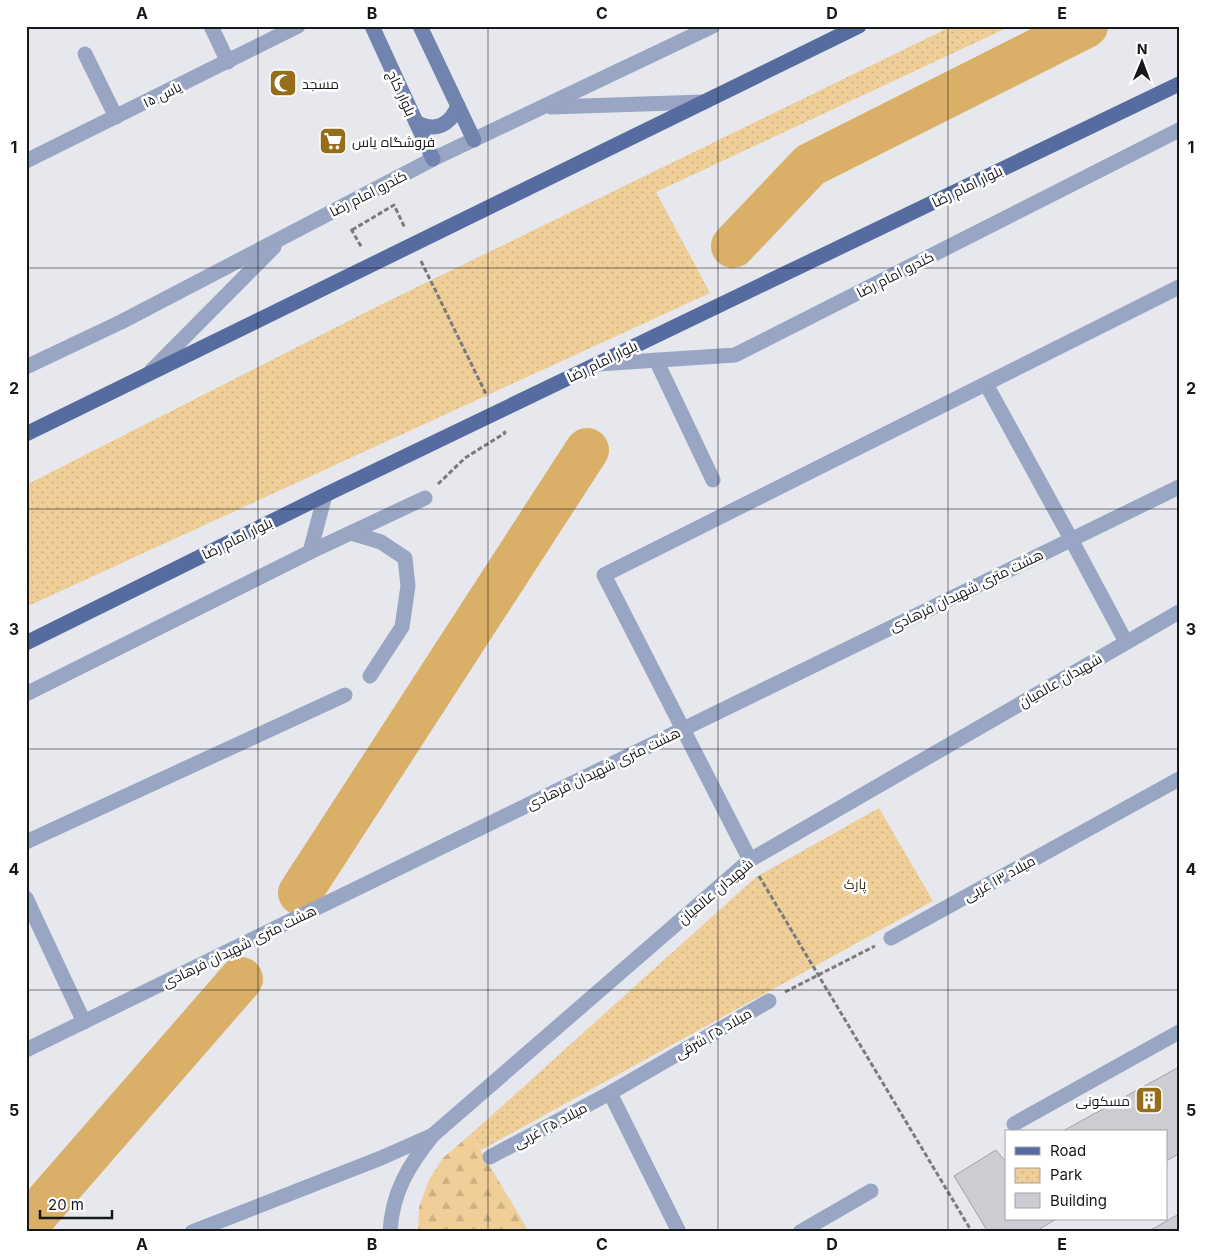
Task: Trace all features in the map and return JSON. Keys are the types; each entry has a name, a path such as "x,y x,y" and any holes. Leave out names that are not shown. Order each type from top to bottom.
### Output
{"main road":[{"name":"بلوار کاج","path":"372,26 433,159"},
{"path":"420,26 474,140"},
{"path":"26,434 859,26"},
{"name":"بلوار امام رضا","path":"26,643 325,495 1179,84"},
{"path":"416,122 429,127 443,124 450,120 458,106"}],"street":[{"path":"211,26 228,62"},
{"name":"یاس ۱۵","path":"26,161 298,26"},
{"name":"کندرو امام رضا","path":"26,367 121,322 433,159 714,26"},
{"path":"85,54 116,117"},
{"path":"543,107 704,102"},
{"name":"کندرو امام رضا","path":"596,364 735,355 1179,130"},
{"path":"147,376 284,237"},
{"path":"754,866 604,575 1179,288"},
{"path":"656,360 713,480"},
{"path":"986,384 1126,642"},
{"name":"هشت متری شهیدان فرهادی","path":"26,1050 1179,487"},
{"path":"310,552 325,495"},
{"path":"26,694 310,552 425,498"},
{"path":"351,533 381,542 404,558 406,567 408,586 402,627 370,676"},
{"name":"شهیدان عالمیان","path":"390,1232 391,1214 402,1181 414,1158 433,1136 754,866 1179,612"},
{"path":"26,842 345,695"},
{"name":"میلاد ۱۳ غربی","path":"891,938 1179,779"},
{"path":"26,898 84,1022"},
{"name":"میلاد ۲۵ شرقی","path":"610,1093 769,1001"},
{"path":"1014,1124 1179,1032"},
{"path":"610,1093 679,1232"},
{"name":"میلاد ۲۵ غربی","path":"490,1156 610,1093"},
{"path":"192,1232 433,1136"},
{"path":"800,1232 872,1191"}],"path":[{"path":"352,230 394,205 406,231"},
{"path":"419,257 488,398"},
{"path":"425,498 465,458 505,433 501,424"},
{"path":"754,866 972,1232"},
{"path":"769,1001 817,974 891,938"}],"green space":[{"path":"952,26 1011,26 656,192 710,293 26,607 26,485 372,309"},
{"name":"پارک","path":"879,808 933,901 481,1150 471,1134 756,877"},
{"path":"471,1134 529,1232 418,1232 419,1207 429,1180 443,1158"}],"building":[{"name":"مسکونی","path":"1179,1067 1179,1154 1168,1160 1168,1130 1065,1130"},
{"path":"996,1150 1005,1161 1005,1220 1054,1220 1035,1232 988,1232 954,1176"},
{"path":"1179,1214 1179,1232 1147,1232"}],"waterway":[{"path":"733,246 810,165 1086,26"},
{"path":"300,893 587,450"},
{"path":"26,1226 241,979"}],"place":[{"name":"مسجد","path":"283,83"},
{"name":"فروشگاه یاس","path":"333,141"},
{"name":"مسکونی","path":"1149,1100"}]}
